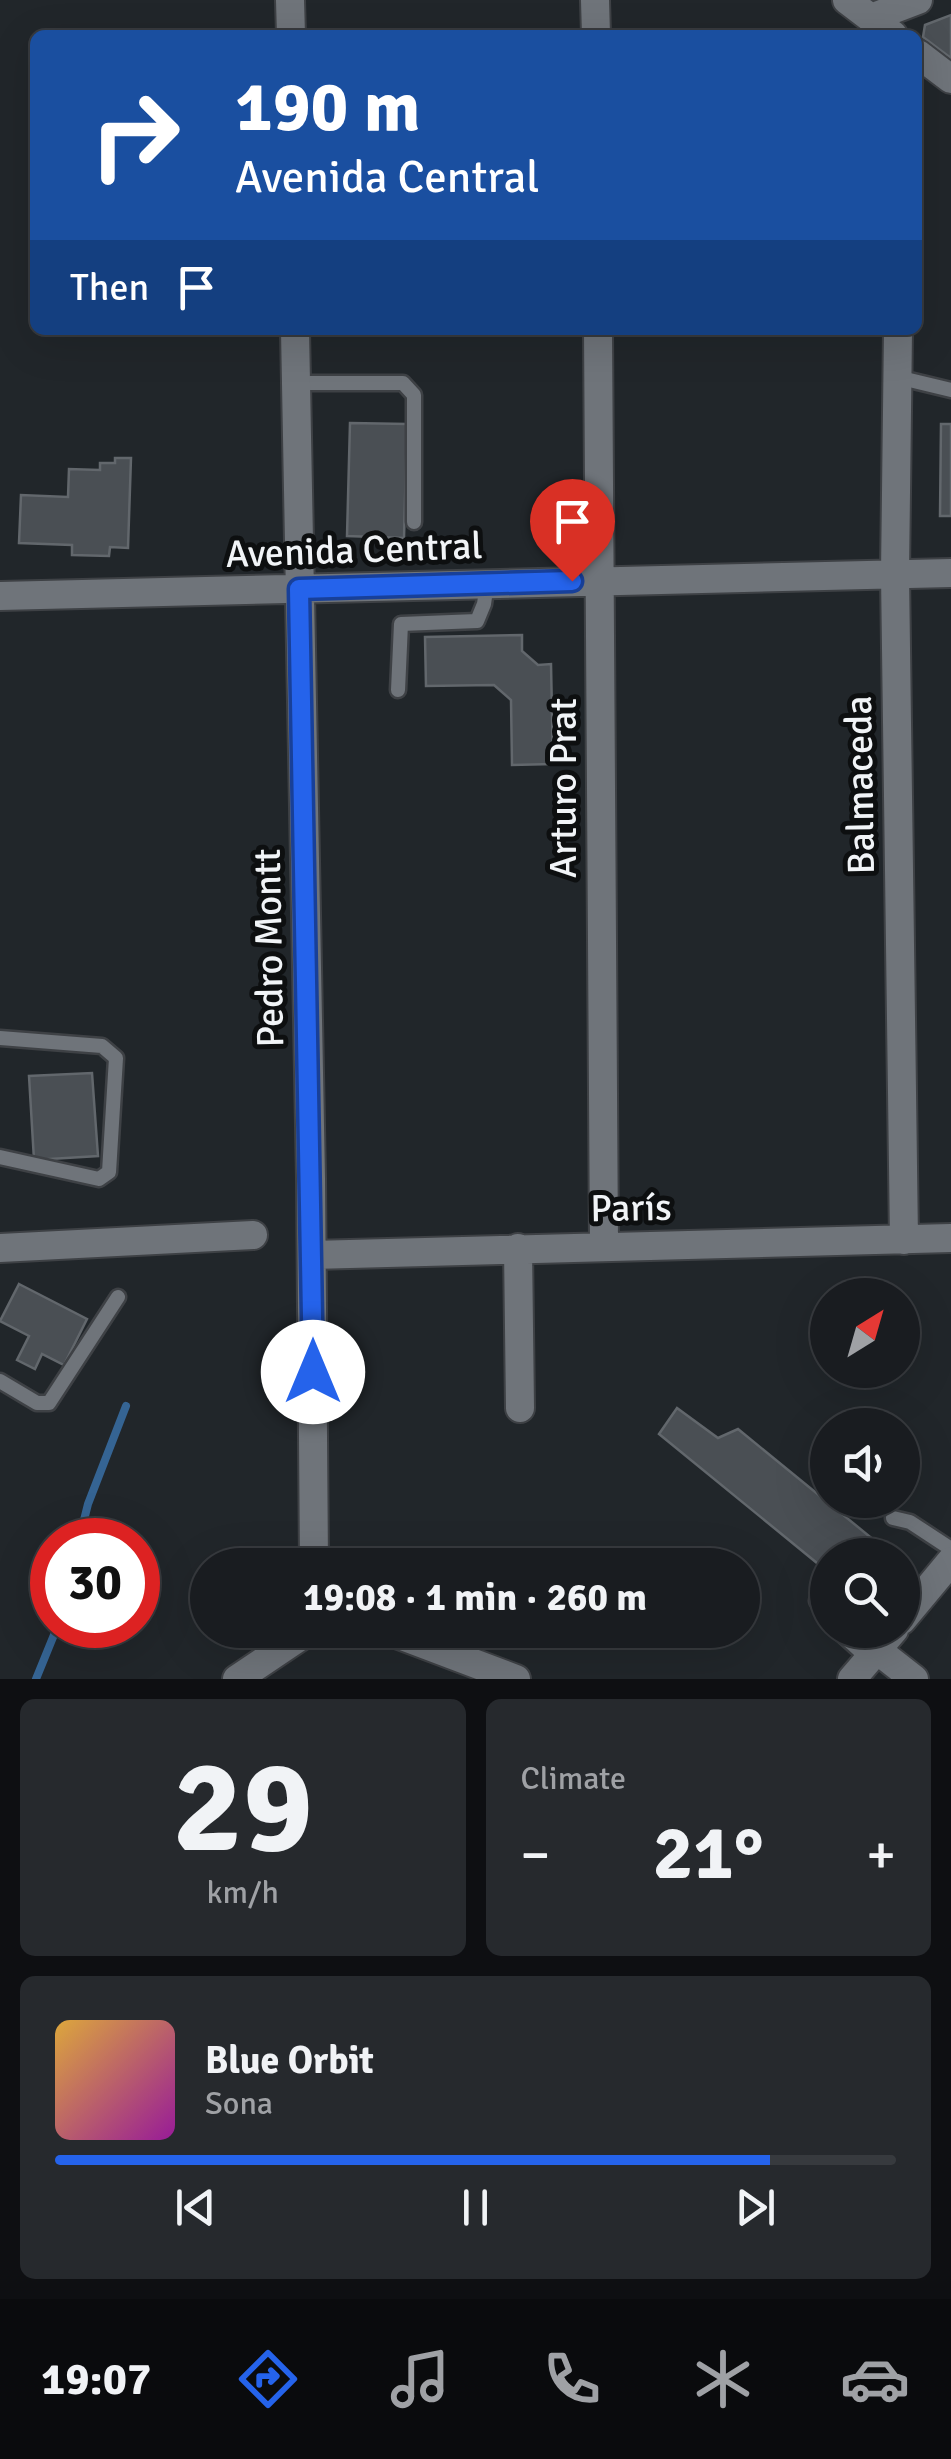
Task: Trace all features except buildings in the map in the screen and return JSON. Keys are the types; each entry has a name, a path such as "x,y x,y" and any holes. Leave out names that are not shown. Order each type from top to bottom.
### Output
{"street":[{"path":"290,0 291,30"},
{"path":"596,0 596,30"},
{"path":"847,0 882,27 918,0"},
{"path":"922,57 951,79"},
{"name":"Pedro Montt","path":"295,335 314,1548"},
{"name":"Arturo Prat","path":"598,335 604,1246"},
{"name":"Balmaceda","path":"898,335 895,574 904,1240"},
{"name":"Avenida Central","path":"0,596 951,573"},
{"path":"0,1248 253,1235"},
{"name":"París","path":"312,1256 951,1238"},
{"path":"518,1248 520,1408"},
{"path":"920,1598 951,1561"},
{"path":"237,1679 283,1648"},
{"path":"422,1648 465,1669 516,1679"},
{"path":"873,1654 914,1679"}],"lane":[{"path":"897,377 951,390"},
{"path":"296,383 403,383 409,388 414,395 414,522"},
{"path":"398,690 401,624 477,620 487,583"},
{"path":"0,1038 102,1046 116,1058 110,1172 105,1177 99,1179 0,1157"},
{"path":"0,1382 37,1403 49,1402 118,1298"},
{"path":"893,1518 910,1522 951,1549"}],"waterway":[{"path":"84,1518 126,1406"},
{"path":"36,1679 49,1648"}],"route":[{"path":"313,1372 299,589 572,581"}]}
